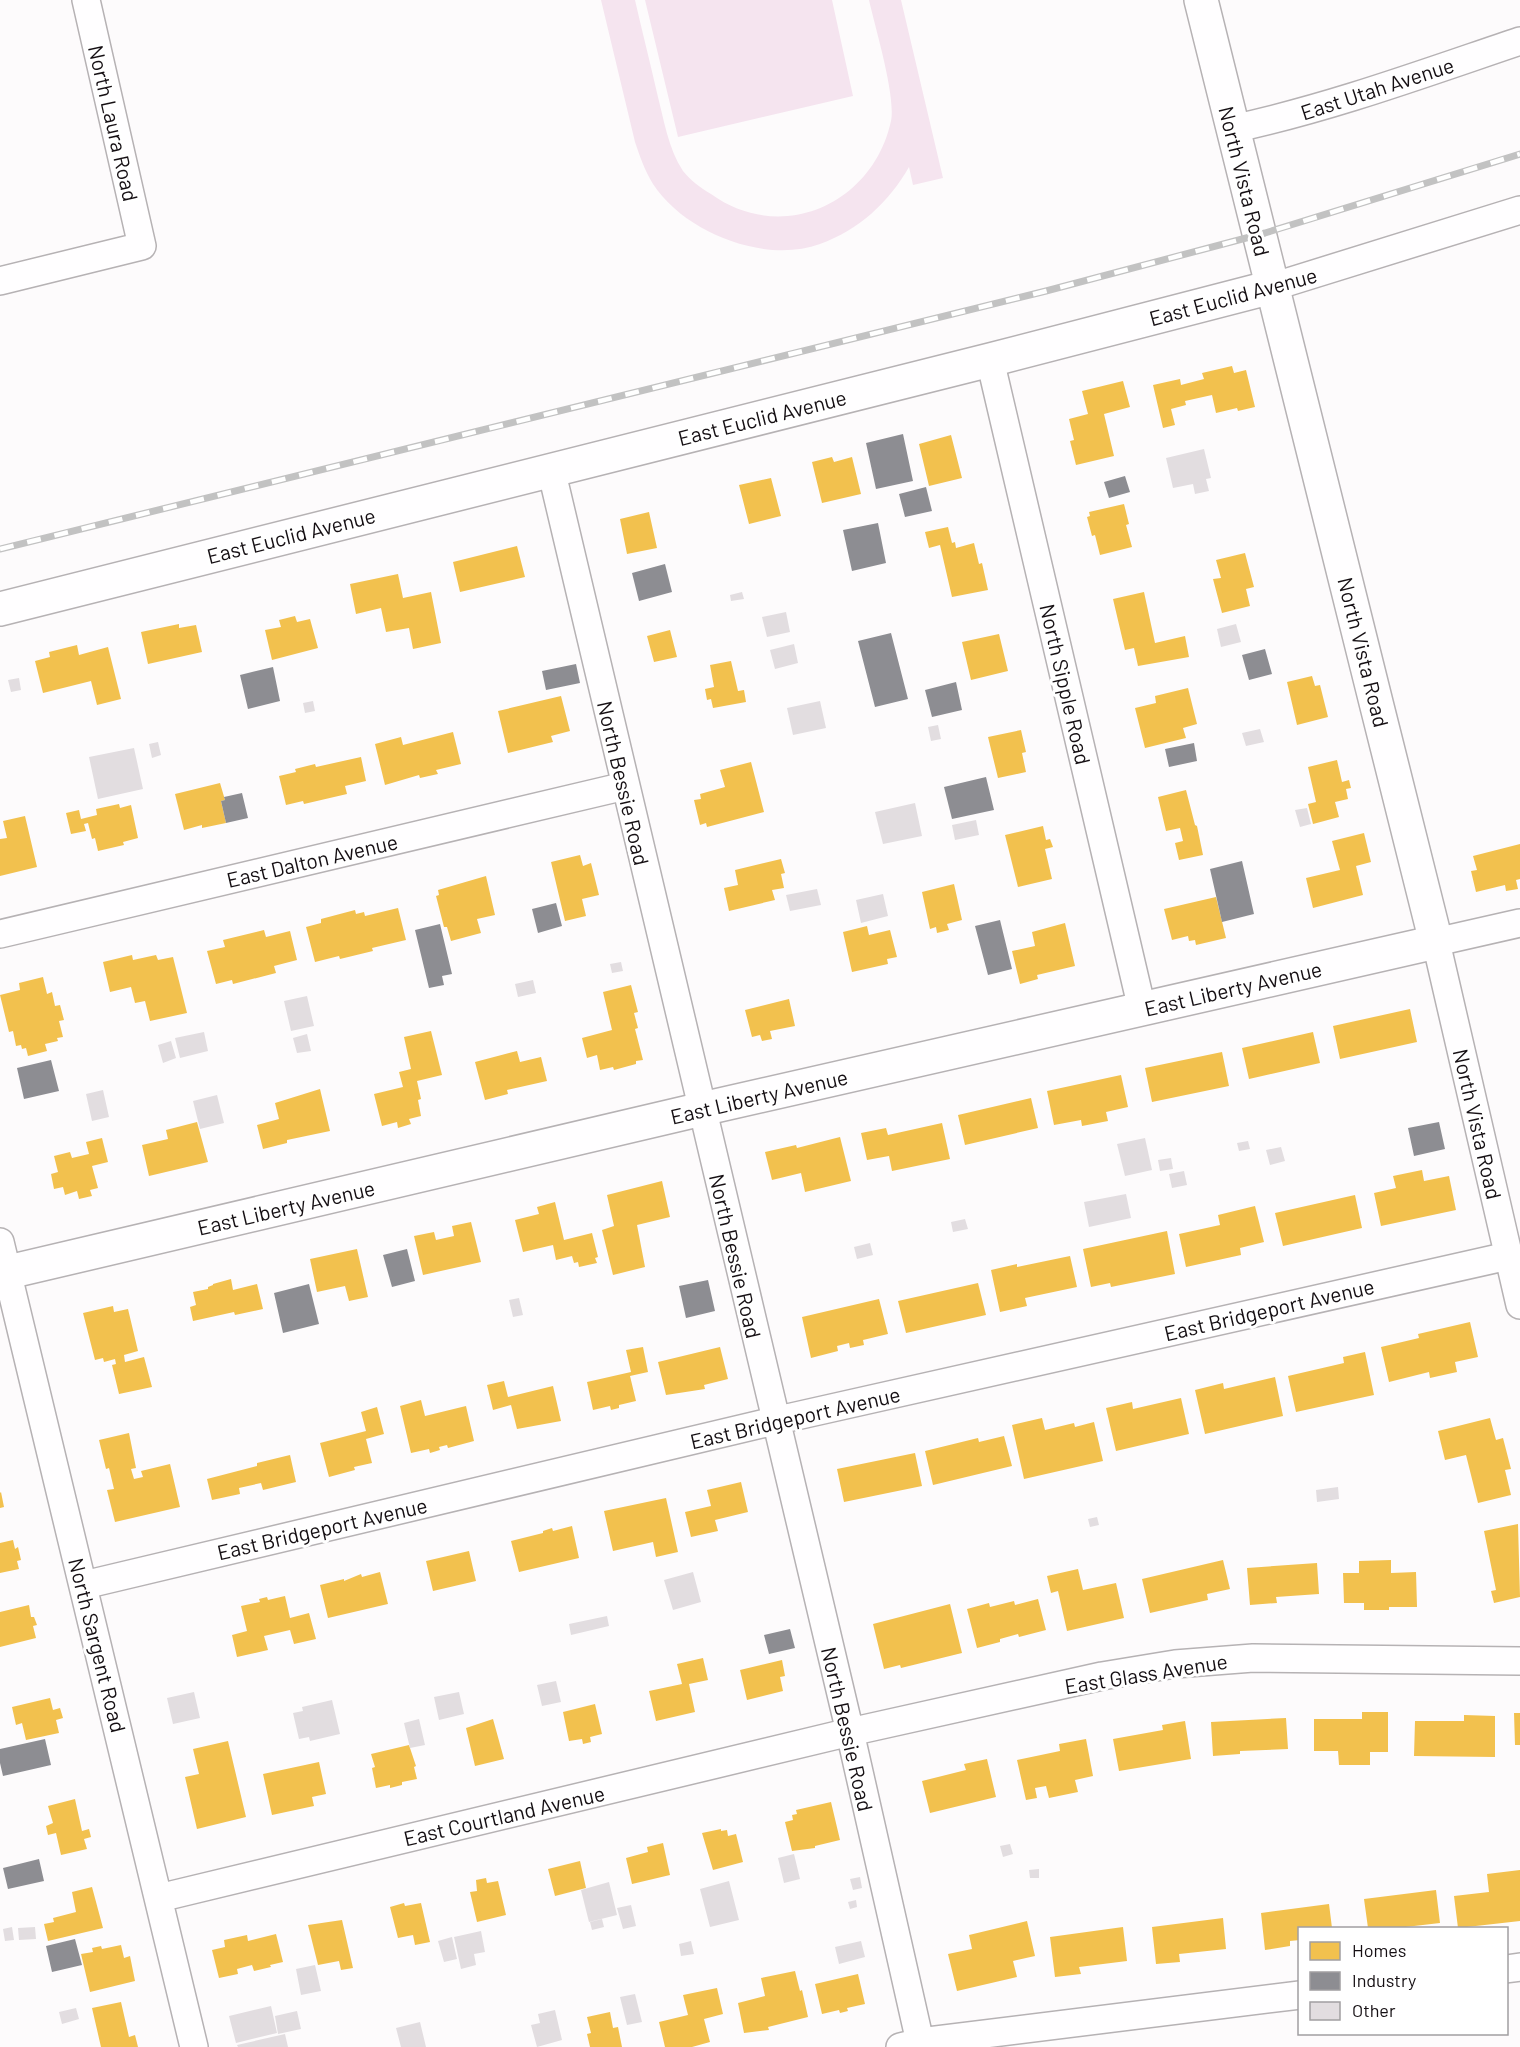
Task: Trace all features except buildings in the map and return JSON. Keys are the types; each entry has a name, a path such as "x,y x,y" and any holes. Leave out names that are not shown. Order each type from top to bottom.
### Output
{"street":[{"name":"North Laura Road","path":"0,281 142,246 86,0"},
{"name":"North Vista Road","path":"1201,0 1436,942 1520,1305"},
{"name":"East Utah Avenue","path":"1232,129 1276,120 1375,90 1520,41"},
{"name":"East Euclid Avenue","path":"0,609 1272,287 1520,210"},
{"name":"North Sipple Road","path":"990,360 1142,1009"},
{"name":"North Bessie Road","path":"551,470 774,1421 850,1732 910,2045"},
{"name":"East Dalton Avenue","path":"0,934 625,786"},
{"name":"East Liberty Avenue","path":"2,1263 702,1109 1520,923"},
{"name":"East Bridgeport Avenue","path":"84,1585 774,1421 1508,1256"},
{"name":"North Sargent Road","path":"2,1263 84,1585 195,2047"},
{"name":"East Glass Avenue","path":"850,1732 1102,1676 1175,1664 1253,1658 1520,1661"},
{"name":"East Courtland Avenue","path":"159,1898 850,1732"},
{"path":"910,2045 1298,1995"}],"shaded area":[{"path":"601,0 635,0 667,134 683,171 703,189 738,209 767,216 794,215 821,208 845,194 865,175 881,150 891,121 891,95 869,0 901,0 943,178 913,185 909,167 892,192 860,223 820,244 798,249 775,250 751,247 705,230 667,201 653,184 645,169 635,142"},
{"path":"645,0 832,0 853,96 678,137"}],"railway":[{"path":"0,549 1046,291 1265,233 1520,154"}]}
